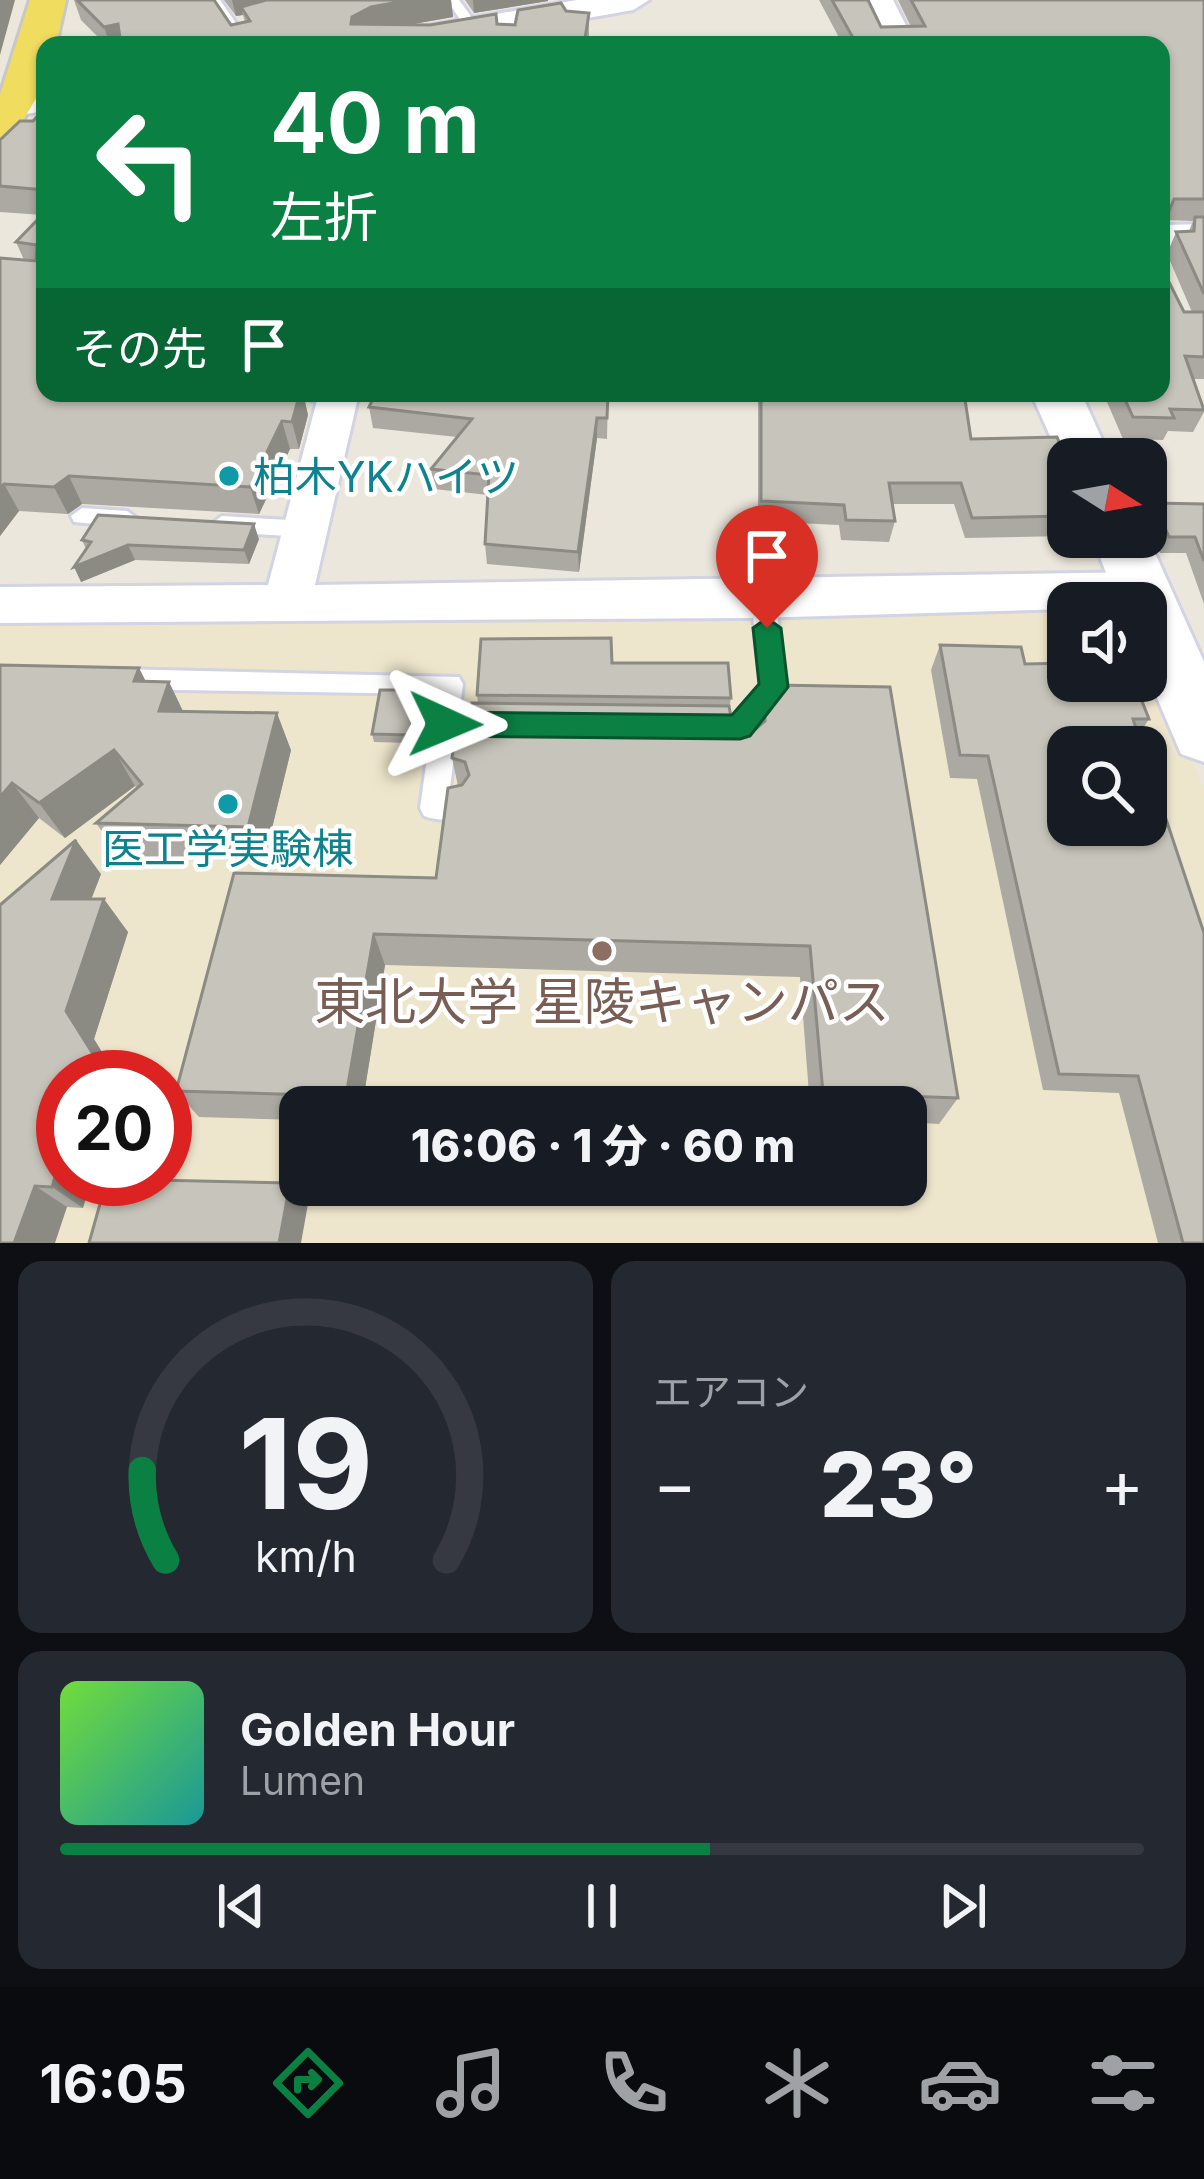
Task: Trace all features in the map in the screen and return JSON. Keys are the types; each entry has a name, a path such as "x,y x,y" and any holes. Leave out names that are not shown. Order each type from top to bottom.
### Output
{"main road":[{"path":"37,36 48,0"},
{"path":"16,109 36,41"}],"street":[{"path":"456,36 633,0"},
{"path":"877,0 895,36"},
{"path":"287,602 337,402"},
{"path":"1060,402 1076,438"},
{"path":"0,605 763,599 1131,563 1204,735"}],"lane":[{"path":"214,0 238,36"},
{"path":"453,0 494,30"},
{"path":"232,26 249,22"},
{"path":"1170,244 1175,244 1171,229 1204,229"},
{"path":"82,516 149,520"},
{"path":"194,523 305,529"},
{"path":"741,756 740,727 774,687 763,599"},
{"path":"94,679 449,684 456,724 434,808 457,808"},
{"path":"671,726 740,727"}],"shaded area":[{"name":"東北大学 星陵キャンパス","path":"1047,607 1047,702 1167,699 1204,789 1204,1243 0,1243 0,624"}],"building":[{"path":"77,0 214,0 231,25 250,21 241,7 266,0 410,0 371,7 352,17 351,24 430,25 496,14 497,24 515,25 518,10 561,3 566,11 589,13 585,36 120,36 118,24 104,27"},
{"path":"832,0 868,0 881,27 925,26 911,0 1204,0 1204,199 1174,199 1170,209 1170,36 852,36"},
{"path":"36,118 36,189 0,186 0,140 20,121"},
{"path":"1195,217 1204,217 1204,294 1176,232 1194,231"},
{"path":"36,221 36,245 16,242"},
{"path":"0,258 36,261 36,402 298,402 292,422 282,421 250,487 69,476 54,487 4,484 0,489"},
{"path":"1170,284 1184,312 1204,312 1204,357 1185,356 1204,410 1170,409 1174,418 1133,417 1126,402 1170,402"},
{"path":"372,402 608,402 607,418 597,418 578,552 485,544 489,475 431,469 472,419 369,407"},
{"path":"761,402 965,402 971,439 1057,437 1057,438 1047,438 1047,516 972,518 961,483 889,483 895,521 846,520 844,505 761,501"},
{"path":"1167,503 1204,504 1204,561 1195,537 1169,537"},
{"path":"98,515 254,524 244,550 128,545 74,567 91,542 82,540"},
{"path":"611,638 612,663 728,663 731,698 477,695 481,639"},
{"path":"940,645 1021,647 1025,664 1047,663 1047,702 1142,702 1149,719 1133,719 1135,726 1047,726 1047,846 1167,846 1167,822 1204,933 1204,1243 1183,1243 1138,1076 1059,1074 988,756 960,755"},
{"path":"0,665 139,668 134,681 169,682 159,711 277,713 248,827 96,823 142,784 114,750 39,803 12,783 0,797"},
{"path":"772,685 890,687 958,1098 927,1097 927,1086 822,1086 810,946 374,934 348,1086 279,1086 279,1094 192,1091 192,1050 187,1050 234,873 436,878 448,788 462,785 469,775 465,762 452,758 459,712 471,713 472,703 729,706 733,728 749,735 765,721 764,694"},
{"path":"380,690 418,690 410,735 372,734"},
{"path":"76,840 52,899 104,899 66,1011 90,1050 36,1050 36,1186 14,1243 0,1243 0,905"},
{"path":"192,1181 279,1183 279,1206 286,1206 279,1243 89,1243 99,1206 192,1206"}],"place":[{"name":"柏木YKハイツ","path":"229,476"},
{"name":"医工学実験棟","path":"228,804"},
{"name":"東北大学 星陵キャンパス","path":"602,951"}],"route":[{"path":"445,724 740,727 774,687 767,628"}]}
